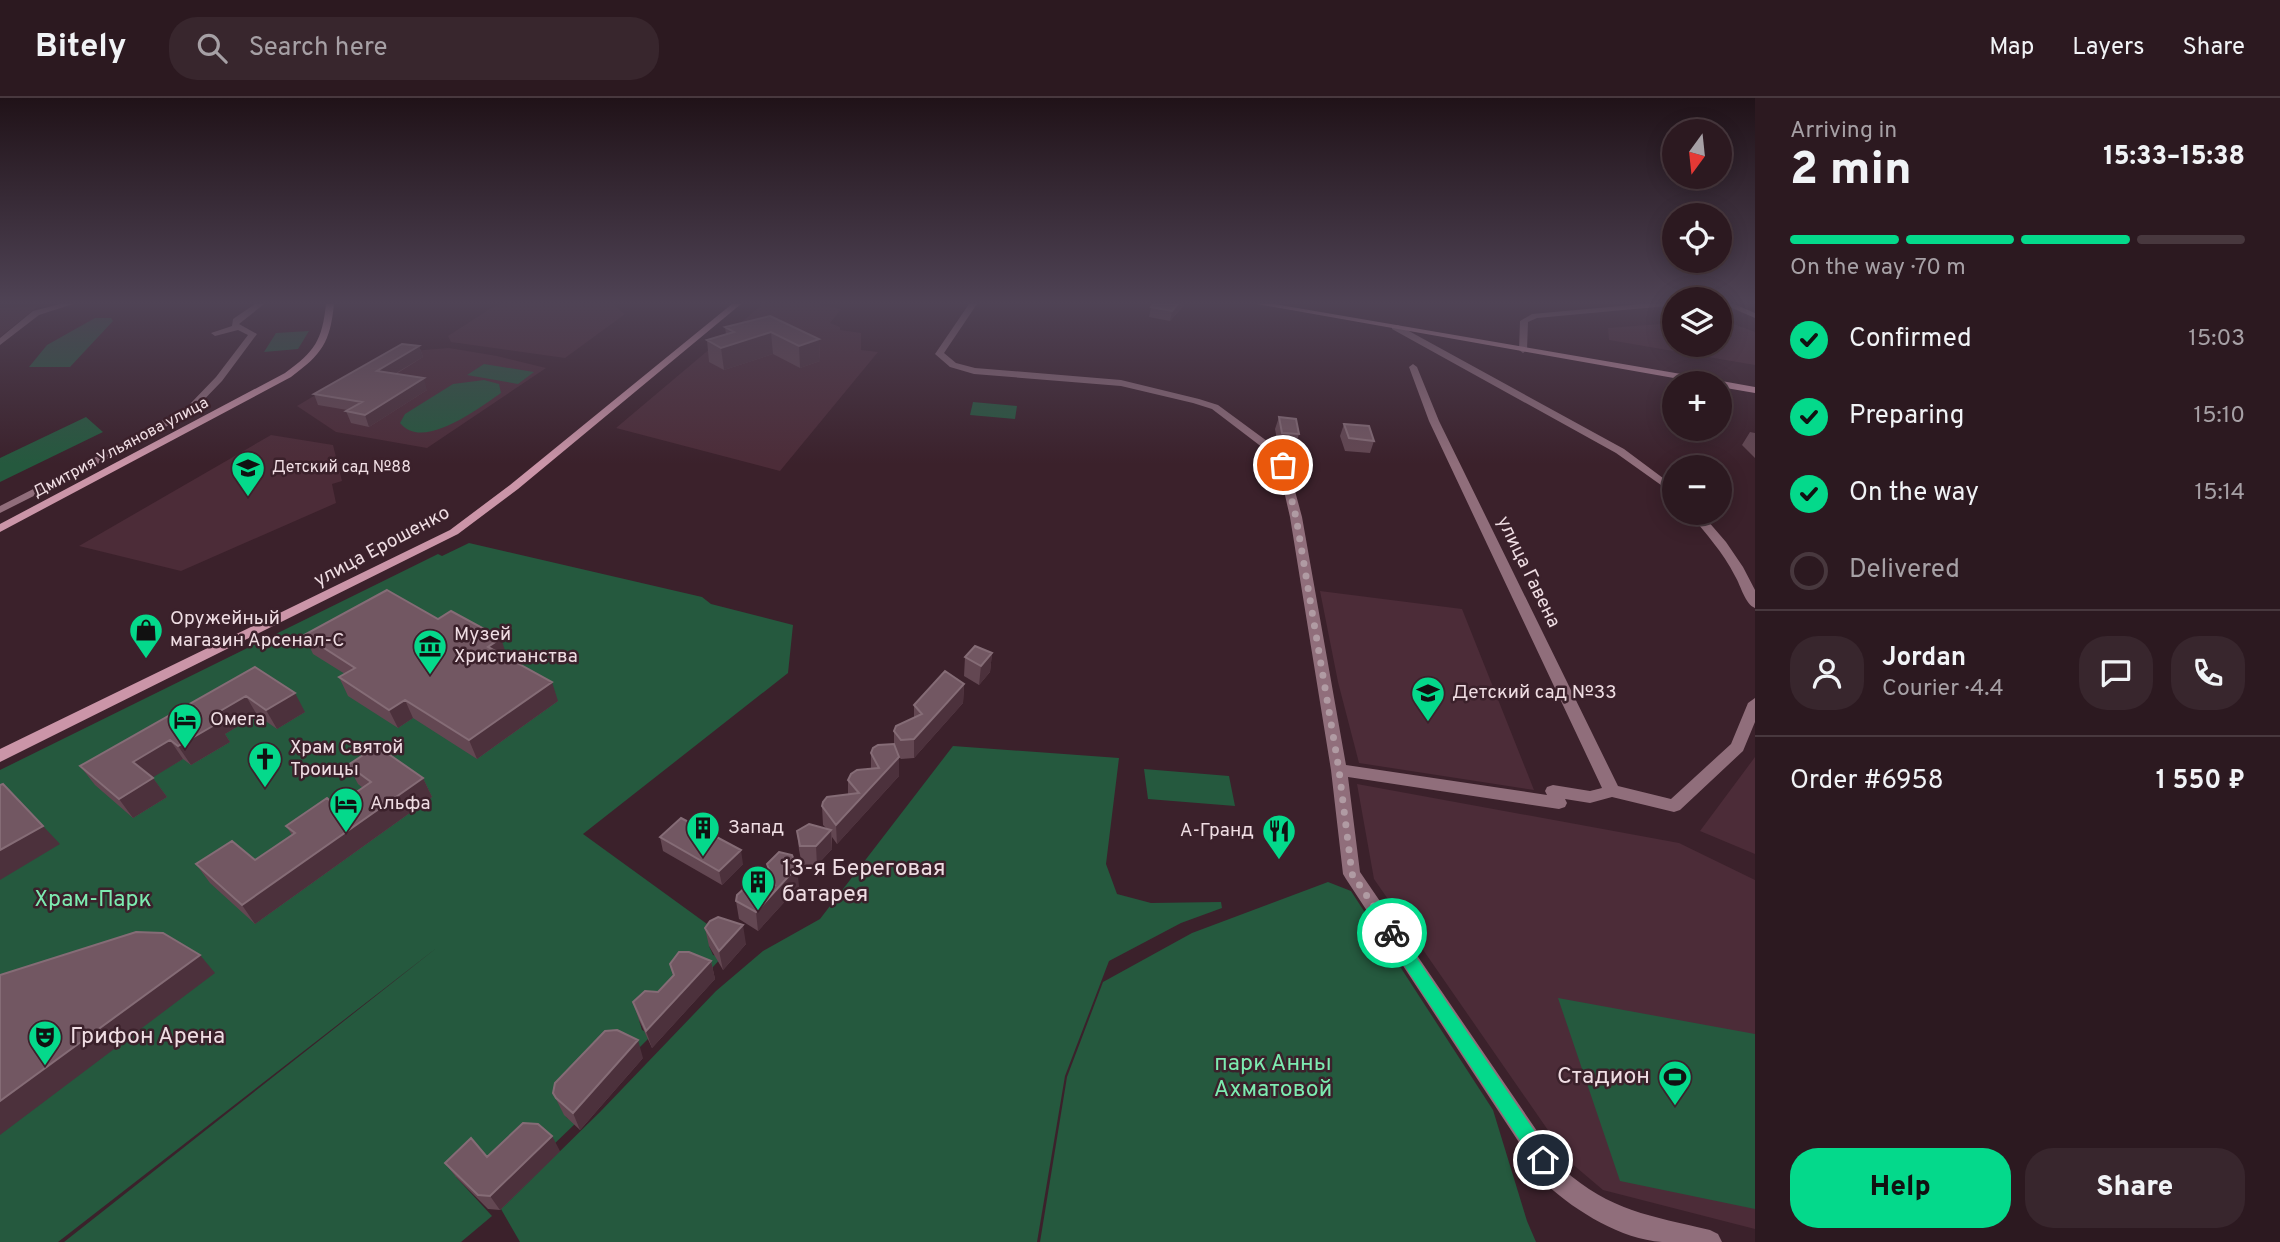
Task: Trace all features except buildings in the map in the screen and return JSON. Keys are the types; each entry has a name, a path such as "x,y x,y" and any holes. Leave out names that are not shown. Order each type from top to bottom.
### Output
{"main road":[{"name":"Дмитрия Ульянова улица","path":"0,529 288,375 310,357"},
{"name":"улица Ерошенко","path":"0,756 454,532 514,487 672,357"},
{"path":"1565,357 1662,374"},
{"path":"1732,386 1755,390"}],"street":[{"path":"0,510 135,440 192,407 235,357"},
{"path":"943,357 953,365 990,373 1121,383 1174,394 1214,407 1256,435 1275,452 1283,465 1296,517 1339,770 1352,874 1555,1177 1571,1193 1609,1216 1710,1242"},
{"path":"1450,357 1620,451 1662,482"},
{"name":"улица Гавена","path":"1413,367 1434,421 1612,791"},
{"path":"1707,525 1744,577 1755,604"},
{"path":"1339,770 1559,803 1553,791 1590,797 1612,791 1674,806 1738,747 1755,703"}],"shaded area":[{"path":"379,357 503,357 546,368 427,448 336,432 297,406"},
{"path":"700,357 874,357 780,471 616,428"},
{"path":"1711,357 1755,357 1755,365"},
{"name":"Детский сад №88","path":"271,435 333,445 342,481 332,484 336,503 181,571 79,546"},
{"name":"Детский сад №33","path":"1320,591 1462,609 1534,790 1359,763 1338,682"},
{"path":"1755,757 1755,854 1700,831"},
{"path":"1357,784 1679,843 1755,880 1755,1229 1603,1190 1570,1162 1374,879"}],"green space":[{"path":"37,357 79,357 70,367 29,367"},
{"path":"484,364 534,372 518,384 467,375"},
{"path":"484,380 499,384 501,393 451,424 423,433 410,431 400,423 405,414 453,384"},
{"path":"973,402 1017,406 1015,419 970,415"},
{"path":"86,417 103,432 0,482 0,458"},
{"name":"Храм-Парк","path":"469,543 702,597 711,604 793,625 788,673 583,834 725,937 709,946 713,955 722,957 703,978 639,1020 642,1030 652,1035 630,1057 562,1110 567,1118 577,1122 551,1147 456,1177 492,1216 461,1242 64,1242 439,946 58,1242 0,1242 0,770 438,554 442,556"},
{"path":"953,746 1119,758 1106,864 1117,894 1151,903 1221,902 1222,908 1181,923 1109,961 1065,1076 1037,1242 520,1242 501,1209 600,1112 716,991 763,951 820,919"},
{"path":"1144,769 1229,776 1235,806 1148,799"},
{"name":"парк Анны Ахматовой","path":"1328,882 1351,891 1493,1110 1536,1242 1040,1242 1067,1077 1103,982 1192,933"},
{"name":"Стадион","path":"1558,998 1755,1034 1755,1209 1620,1181"}],"way so far":[{"path":"1283,465 1296,517 1339,770 1352,874 1392,933"}],"place":[{"name":"Детский сад №88","path":"248,498"},
{"name":"Оружейный магазин Арсенал-С","path":"146,660"},
{"name":"Музей Христианства","path":"430,676"},
{"name":"Детский сад №33","path":"1428,723"},
{"name":"Омега","path":"185,750"},
{"name":"Храм Святой Троицы","path":"265,789"},
{"name":"Альфа","path":"346,834"},
{"name":"Запад","path":"703,858"},
{"name":"А-Гранд","path":"1279,861"},
{"name":"13-я Береговая батарея","path":"758,912"},
{"name":"Грифон Арена","path":"45,1067"},
{"name":"Стадион","path":"1675,1107"}],"route":[{"path":"1392,933 1543,1160"}]}
